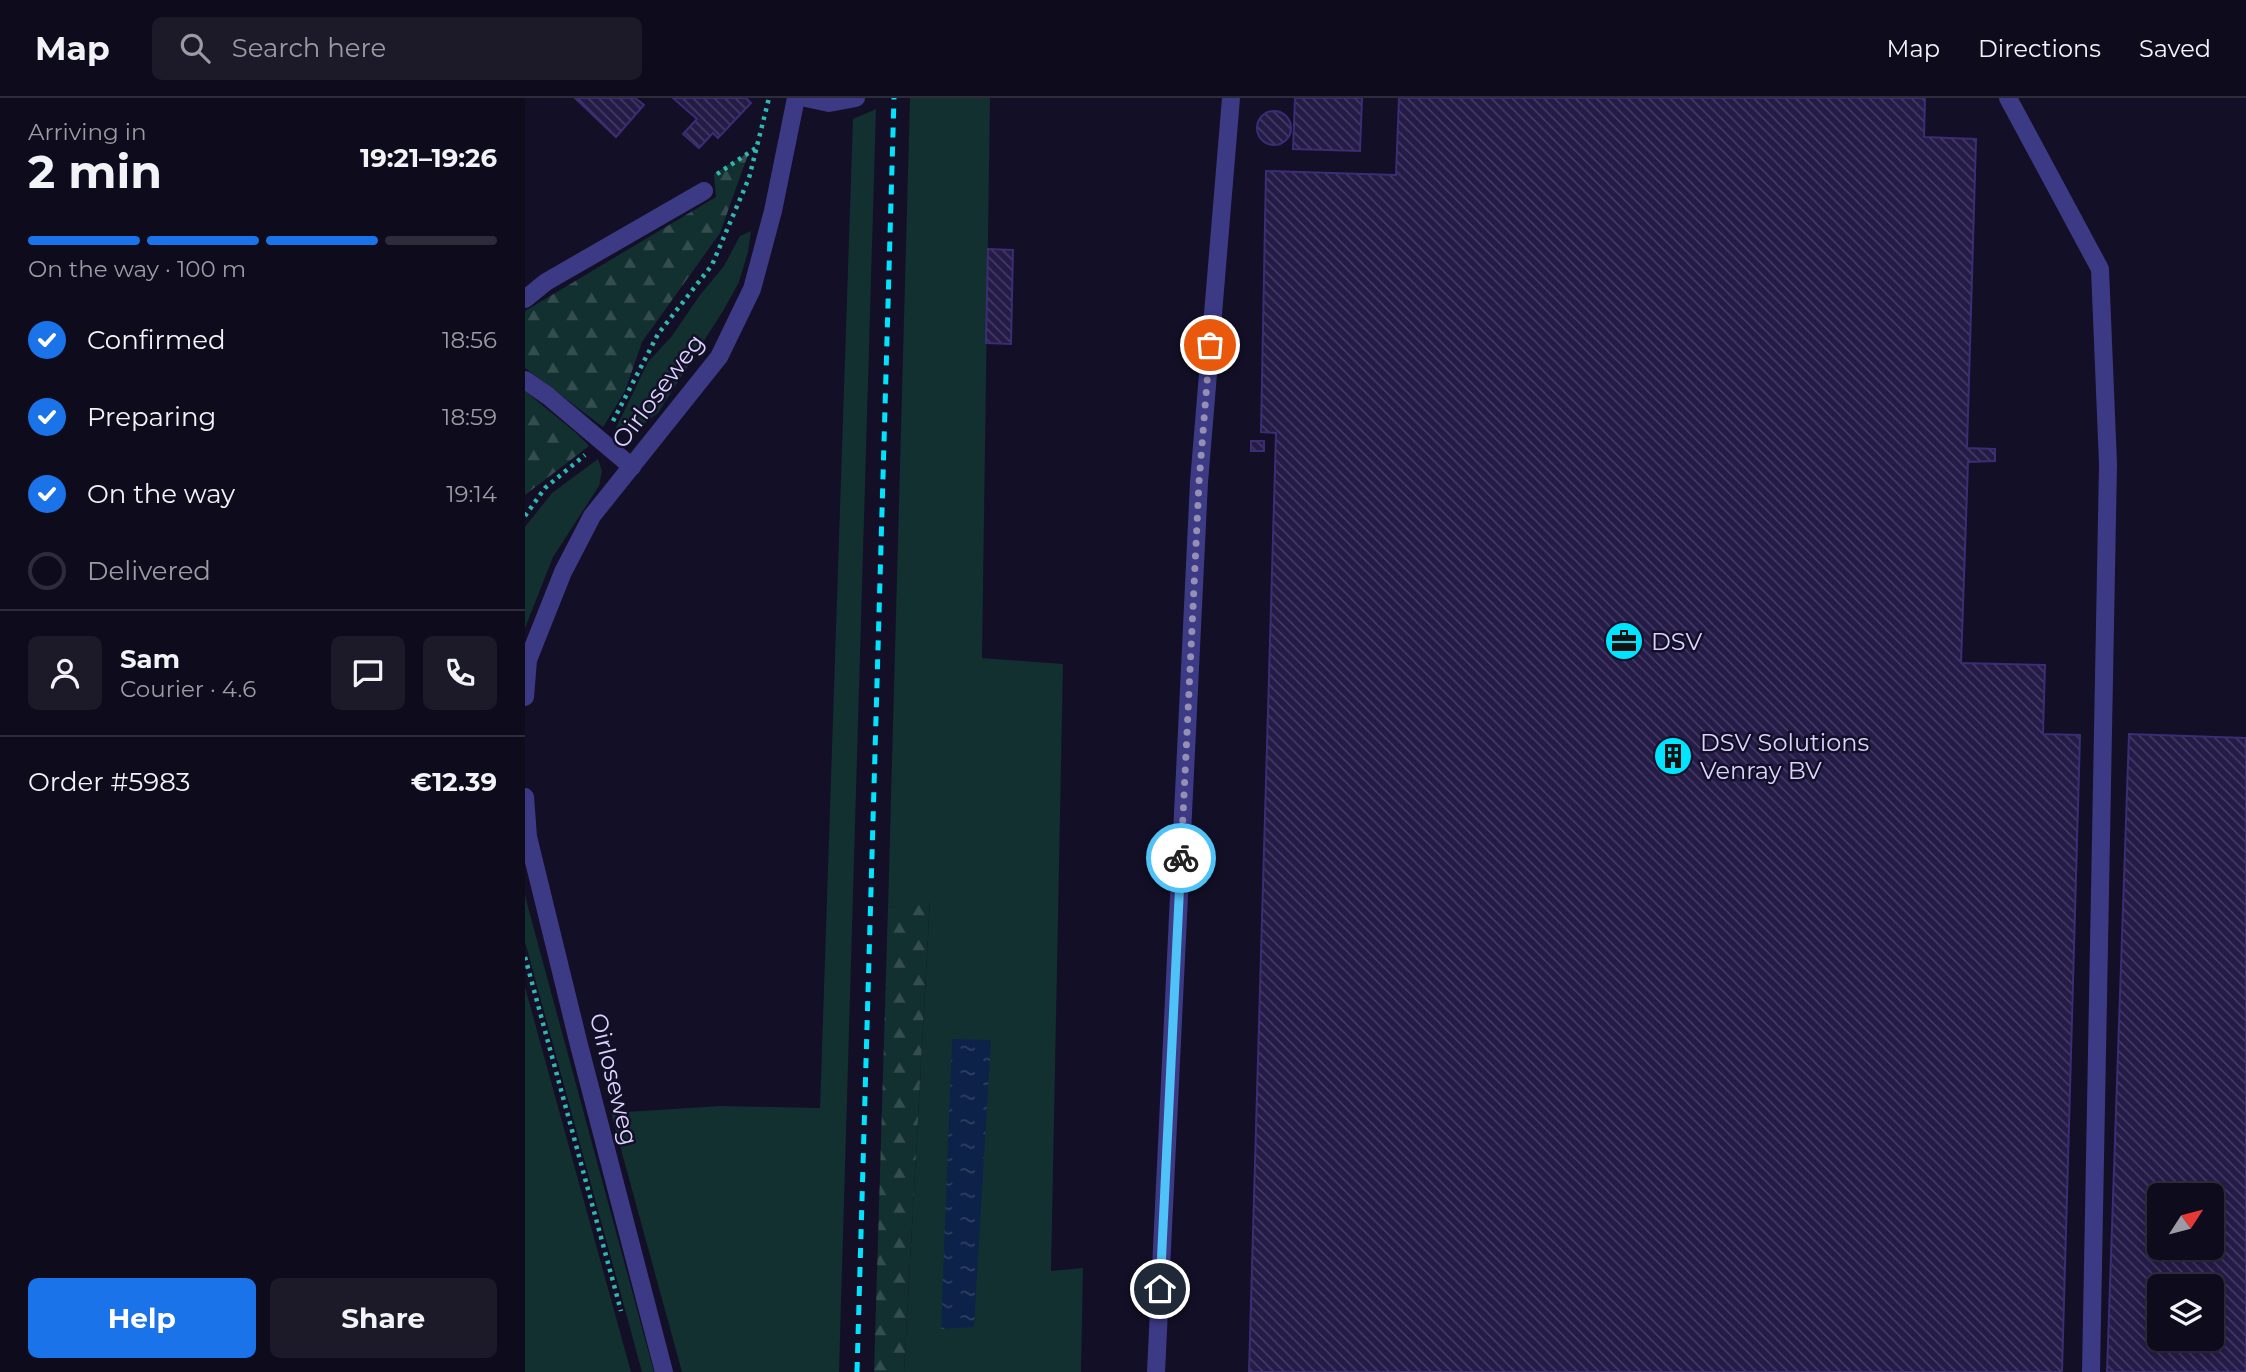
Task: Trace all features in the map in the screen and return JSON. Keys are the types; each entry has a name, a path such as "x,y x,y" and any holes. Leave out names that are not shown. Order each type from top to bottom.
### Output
{"street":[{"name":"Oirloseweg","path":"525,697 528,660 563,572 592,516 719,357 752,289 773,211 796,98"},
{"path":"806,98 829,103 856,98"},
{"path":"1156,1372 1199,482 1231,98"},
{"path":"2008,98 2100,269 2108,464 2091,1372"},
{"path":"525,299 546,282 704,191"},
{"path":"525,380 632,467"},
{"name":"Oirloseweg","path":"525,797 528,837 664,1372"}],"path":[{"name":"Oirloseweg","path":"601,440 658,334 712,265 744,189 769,98"},
{"path":"704,191 710,178 743,159 756,148"},
{"path":"525,516 545,488 601,440"},
{"path":"525,957 624,1321"}],"green space":[{"path":"910,98 990,98 982,658 1063,664 1051,1271 1083,1268 1081,1372 904,1372 930,900 888,908"},
{"path":"876,109 839,1372 682,1372 611,1113 720,1106 820,1108 853,119"},
{"path":"749,152 720,233 642,342 625,391 603,427 525,368 525,311 716,197 714,174"},
{"path":"751,231 739,282 658,413 636,430 615,430 648,362 672,336 724,266 740,236"},
{"path":"525,391 589,446 525,495"},
{"path":"598,459 602,471 599,486 553,557 525,628 525,527 552,493"},
{"path":"525,894 654,1372 642,1372 525,942"},
{"path":"930,899 904,1372 874,1372 888,908"},
{"path":"525,987 631,1372 525,1372"}],"water":[{"path":"952,1039 991,1040 974,1327 941,1329"}],"building":[{"path":"575,98 635,98 644,105 616,137"},
{"path":"673,98 746,98 751,103 718,138 713,133 699,148 683,134 697,119"},
{"path":"1295,98 1362,98 1360,151 1293,149"},
{"name":"DSV Solutions Venray BV","path":"1399,98 1925,98 1924,137 1976,139 1967,448 1995,449 1995,461 1968,462 1961,663 2045,665 2043,734 2080,735 2062,1372 1249,1372 1276,433 1261,432 1266,171 1396,175"},
{"path":"1274,111 1286,116 1291,128 1286,140 1274,145 1262,140 1257,128 1262,116"},
{"path":"988,249 1013,250 1011,344 986,343"},
{"path":"1251,441 1264,441 1264,451 1251,451"},
{"path":"2129,734 2246,738 2246,1372 2107,1372"}],"railway":[{"path":"857,1372 894,98"}],"way so far":[{"path":"1181,858 1199,482 1210,345"}],"place":[{"name":"DSV","path":"1624,641"},
{"name":"DSV Solutions Venray BV","path":"1673,756"}],"route":[{"path":"1160,1289 1181,858"}]}
